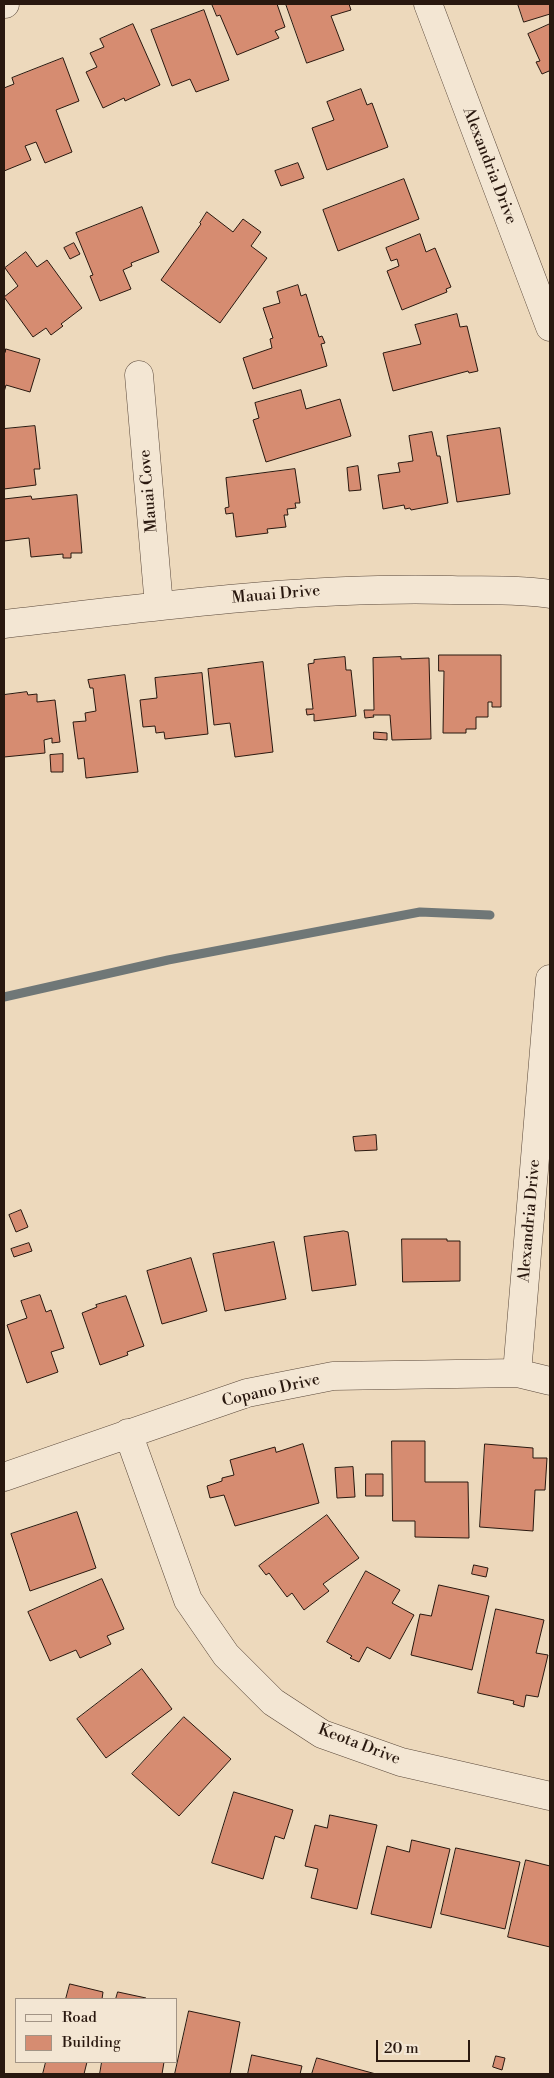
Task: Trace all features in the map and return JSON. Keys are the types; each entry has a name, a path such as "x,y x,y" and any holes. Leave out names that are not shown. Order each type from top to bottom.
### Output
{"street":[{"name":"Alexandria Drive","path":"428,4 550,327"},
{"name":"Mauai Cove","path":"139,375 158,606"},
{"name":"Mauai Drive","path":"4,624 158,606 314,592 393,588 550,594"},
{"name":"Alexandria Drive","path":"517,1374 550,979"},
{"name":"Copano Drive","path":"4,1476 128,1432 247,1393 334,1376 517,1374 550,1381"},
{"name":"Keota Drive","path":"128,1432 188,1600 226,1655 273,1702 322,1734 401,1762 550,1796"}],"building":[{"path":"212,4 277,4 285,27 275,31 279,38 237,55 220,15 217,16"},
{"path":"286,4 349,4 351,10 331,16 344,50 307,63"},
{"path":"518,4 550,4 550,14 524,22"},
{"path":"204,10 229,80 196,92 190,79 172,86 151,30"},
{"path":"133,24 160,85 125,101 124,98 103,108 86,72 97,67 90,53 104,47 100,39"},
{"path":"550,24 550,73 549,71 542,74 536,62 540,61 528,34"},
{"path":"63,58 79,101 56,110 72,152 45,163 36,142 25,146 31,160 4,171 4,88 14,84 12,78"},
{"path":"361,89 367,105 372,103 388,147 327,170 312,128 334,120 327,102"},
{"path":"298,163 304,178 281,186 275,171"},
{"path":"404,179 419,219 338,251 323,210"},
{"path":"142,207 159,252 131,263 132,266 123,270 131,289 100,301 90,276 93,275 76,233"},
{"path":"207,212 233,232 243,219 261,232 251,246 267,258 220,323 161,280 201,224"},
{"path":"420,234 426,252 435,248 451,287 446,289 447,292 402,310 387,271 399,266 397,259 391,261 386,248"},
{"path":"74,243 80,254 70,259 64,248"},
{"path":"26,252 37,267 47,260 82,308 61,324 63,326 51,335 46,328 33,337 4,297 18,286 5,268"},
{"path":"298,285 301,296 306,294 319,337 322,336 325,343 321,344 327,366 253,389 243,358 272,348 270,339 273,338 263,308 280,303 277,292"},
{"path":"457,314 460,327 467,326 478,371 469,373 468,371 393,391 383,353 421,344 415,325"},
{"path":"6,349 40,359 30,392 6,385 4,392 4,351"},
{"path":"301,390 306,409 340,399 351,436 266,462 253,420 259,418 255,403"},
{"path":"35,426 40,469 34,469 36,485 4,489 4,429"},
{"path":"500,428 510,494 457,502 447,436"},
{"path":"432,432 437,456 440,456 448,503 411,510 410,508 405,509 404,505 383,509 378,475 400,472 398,463 413,461 409,436"},
{"path":"358,466 361,490 349,491 347,468"},
{"path":"295,469 300,503 295,503 296,508 287,509 288,515 284,515 286,527 267,529 268,533 236,537 233,513 226,514 225,508 229,507 226,478"},
{"path":"77,495 82,553 71,553 71,558 63,558 63,554 31,557 29,538 4,541 4,499 31,496 32,499"},
{"path":"439,655 501,655 501,707 492,707 492,702 488,702 488,717 476,717 476,729 466,729 466,733 443,733 444,671 439,671"},
{"path":"345,657 346,670 351,670 356,716 314,721 314,714 307,715 306,709 313,709 308,664 314,663 314,660"},
{"path":"401,657 401,659 429,658 431,739 392,740 390,715 373,715 374,717 365,718 364,710 374,710 373,658"},
{"path":"263,662 273,752 235,757 230,723 214,725 208,669"},
{"path":"202,673 208,734 165,739 164,732 156,733 155,726 143,727 140,700 157,698 155,678"},
{"path":"125,675 138,772 86,778 84,758 78,759 73,722 86,721 85,713 96,711 93,688 90,688 88,680"},
{"path":"27,692 28,695 37,694 37,702 55,700 60,742 52,743 52,738 44,740 45,753 4,757 4,695"},
{"path":"374,732 387,733 387,740 374,739"},
{"path":"63,754 63,772 51,772 50,755"},
{"path":"376,1135 377,1150 355,1151 353,1137"},
{"path":"21,1210 28,1227 16,1232 9,1215"},
{"path":"348,1232 356,1285 312,1291 304,1237"},
{"path":"402,1239 447,1239 447,1241 460,1241 460,1281 403,1282"},
{"path":"274,1242 286,1299 225,1311 213,1254"},
{"path":"29,1243 32,1251 14,1257 11,1249"},
{"path":"191,1258 207,1311 162,1324 147,1271"},
{"path":"40,1295 46,1312 51,1310 64,1348 51,1352 58,1372 27,1383 7,1325 27,1318 21,1301"},
{"path":"126,1296 144,1346 127,1352 128,1355 100,1365 82,1313 97,1307 96,1305"},
{"path":"392,1441 425,1441 425,1482 468,1482 469,1538 415,1537 415,1521 393,1521"},
{"path":"303,1444 319,1503 235,1526 224,1495 210,1498 207,1486 222,1481 222,1478 234,1475 230,1460 275,1447 276,1452"},
{"path":"485,1444 533,1448 533,1458 547,1458 545,1490 535,1490 533,1531 480,1527"},
{"path":"353,1467 355,1497 337,1498 335,1468"},
{"path":"366,1474 383,1474 383,1496 366,1496"},
{"path":"77,1512 96,1568 30,1591 11,1534"},
{"path":"327,1515 359,1558 323,1584 329,1591 304,1610 292,1593 287,1597 269,1573 266,1575 259,1566"},
{"path":"474,1565 488,1568 486,1577 472,1574"},
{"path":"366,1571 400,1590 392,1603 414,1615 390,1659 367,1647 359,1662 327,1642"},
{"path":"102,1579 124,1629 107,1636 111,1644 80,1658 76,1650 50,1661 28,1612"},
{"path":"439,1585 489,1596 472,1670 411,1655 420,1614 431,1616"},
{"path":"496,1609 544,1620 536,1653 548,1655 538,1697 526,1695 524,1707 513,1704 514,1701 478,1693"},
{"path":"142,1669 172,1709 106,1758 77,1719"},
{"path":"184,1717 231,1759 179,1816 132,1774"},
{"path":"234,1792 293,1810 284,1839 275,1836 263,1879 212,1863"},
{"path":"330,1815 377,1825 357,1909 311,1898 318,1869 305,1866 315,1825 327,1828"},
{"path":"412,1840 450,1849 431,1928 371,1914 387,1846 409,1852"},
{"path":"456,1848 520,1862 505,1929 441,1914"},
{"path":"526,1860 550,1866 550,1947 508,1937"},
{"path":"70,1984 103,1992 102,1998 66,1998"},
{"path":"118,1992 146,1998 116,1998"},
{"path":"189,2011 240,2022 230,2074 175,2074"},
{"path":"252,2055 302,2066 300,2074 248,2074"},
{"path":"496,2056 505,2058 502,2070 493,2067"},
{"path":"317,2058 376,2074 312,2074"},
{"path":"46,2063 87,2063 84,2074 43,2074"},
{"path":"102,2063 164,2063 162,2074 100,2074"}],"waterway":[{"path":"4,997 168,960 420,912 490,915"}]}
